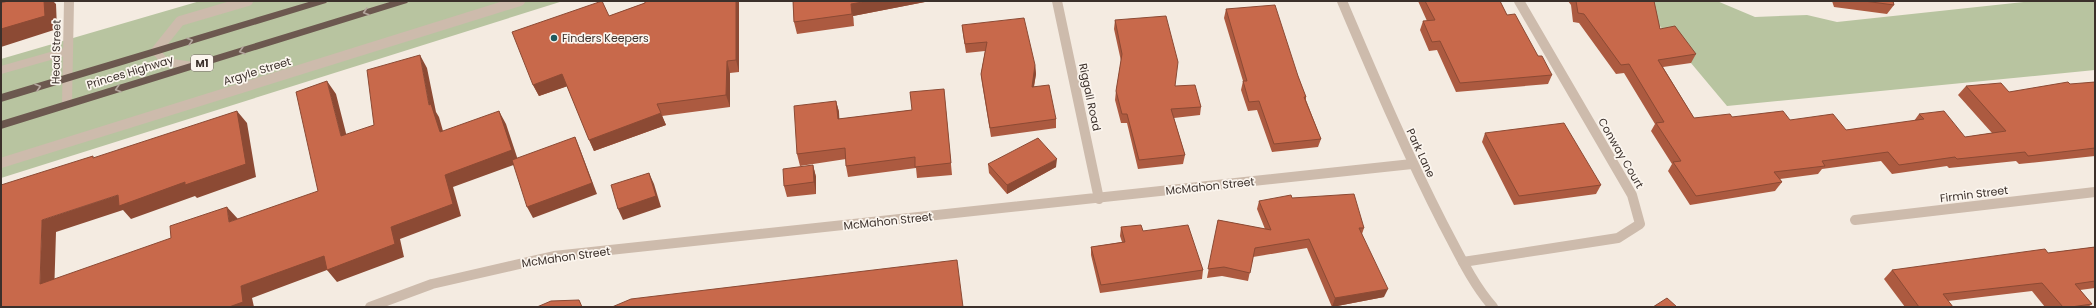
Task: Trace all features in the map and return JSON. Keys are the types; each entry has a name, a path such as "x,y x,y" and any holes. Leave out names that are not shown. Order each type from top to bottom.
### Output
{"highway":[{"name":"Princes Highway","path":"1,98 323,1"},
{"name":"Princes Highway","path":"1,125 404,1"}],"street":[{"name":"Head Street","path":"67,104 68,1"},
{"path":"156,51 180,21 248,1"},
{"name":"Argyle Street","path":"1,163 520,1"},
{"name":"Riggall Road","path":"1057,1 1099,199"},
{"name":"Park Lane","path":"1342,1 1412,164 1463,262 1484,297 1493,307"},
{"name":"Conway Court","path":"1463,262 1618,238 1640,224 1632,195 1519,1"},
{"name":"McMahon Street","path":"370,307 432,284 500,266 554,256 1099,199 1412,164"},
{"name":"Firmin Street","path":"1855,220 2095,192"}],"lane":[{"path":"1,70 68,51"},
{"path":"156,51 165,62 193,66"}],"green space":[{"path":"200,1 563,1 1,178 1,59"},
{"path":"1639,1 1717,1 1755,17 1807,15 1837,22 2033,1 2095,1 2095,70 1727,106"}],"building":[{"path":"8,1 44,1 45,16 1,29 1,3"},
{"path":"602,1 609,16 645,3 645,1 736,1 736,60 727,61 726,95 657,104 661,113 589,140 562,74 533,85 512,32"},
{"path":"793,1 868,1 851,4 852,14 794,22"},
{"path":"1425,1 1500,1 1507,15 1515,14 1538,56 1542,56 1552,75 1460,83 1440,41 1432,42 1423,21 1435,20"},
{"path":"1576,1 1654,1 1660,29 1675,26 1696,54 1658,60 1694,118 1730,114 1732,117 1783,111 1790,120 1833,114 1846,130 1924,119 1919,114 1944,111 1965,137 2006,131 1966,86 2001,83 2009,92 2068,82 2070,84 2095,82 2095,148 2028,156 2025,152 1957,159 1955,157 1899,165 1888,152 1822,161 1825,166 1774,172 1782,182 1696,196 1673,162 1681,161 1656,123 1664,122 1629,64 1621,65 1584,14 1578,13"},
{"path":"1864,1 1893,1 1894,5"},
{"path":"1275,5 1306,97 1304,97 1321,139 1274,144 1259,101 1249,102 1243,81 1247,81 1226,9"},
{"path":"1166,16 1178,62 1175,86 1195,85 1201,107 1171,109 1185,155 1139,160 1127,114 1122,114 1116,91 1122,54 1115,20"},
{"path":"1024,18 1035,65 1032,87 1049,85 1056,119 990,128 981,74 987,42 965,44 962,25"},
{"path":"420,55 429,105 431,104 440,132 499,111 512,150 445,175 453,204 391,227 395,244 327,270 324,256 241,286 243,302 229,307 1,307 1,185 93,156 93,158 237,111 246,164 185,185 185,182 119,206 118,195 42,220 40,284 171,238 170,226 227,207 229,222 318,191 296,92 327,81 341,136 374,125 367,70"},
{"path":"944,89 951,163 915,167 915,157 846,166 845,148 797,154 794,106 836,101 838,119 912,110 910,92"},
{"path":"1564,123 1601,185 1519,196 1485,133"},
{"path":"575,137 592,183 527,207 512,160"},
{"path":"1038,138 1057,159 1007,185 988,164"},
{"path":"813,165 814,182 784,186 783,169"},
{"path":"649,173 656,196 618,209 611,185"},
{"path":"1354,194 1364,228 1359,228 1388,289 1335,298 1309,239 1255,248 1250,273 1224,267 1208,269 1218,220 1271,230 1259,201 1291,195 1292,198"},
{"path":"1141,225 1143,231 1188,225 1203,270 1101,285 1091,247 1125,242 1121,227"},
{"path":"2095,247 2095,281 2075,284 2092,304 2071,307 2063,307 2042,283 1943,294 1953,307 1919,307 1892,270 2045,249 2048,253"},
{"path":"957,260 963,307 612,307 631,299"},
{"path":"1667,298 1677,307 1653,307"},
{"path":"579,300 582,307 537,307 551,301"}],"place":[{"name":"Finders Keepers","path":"554,38"}]}
